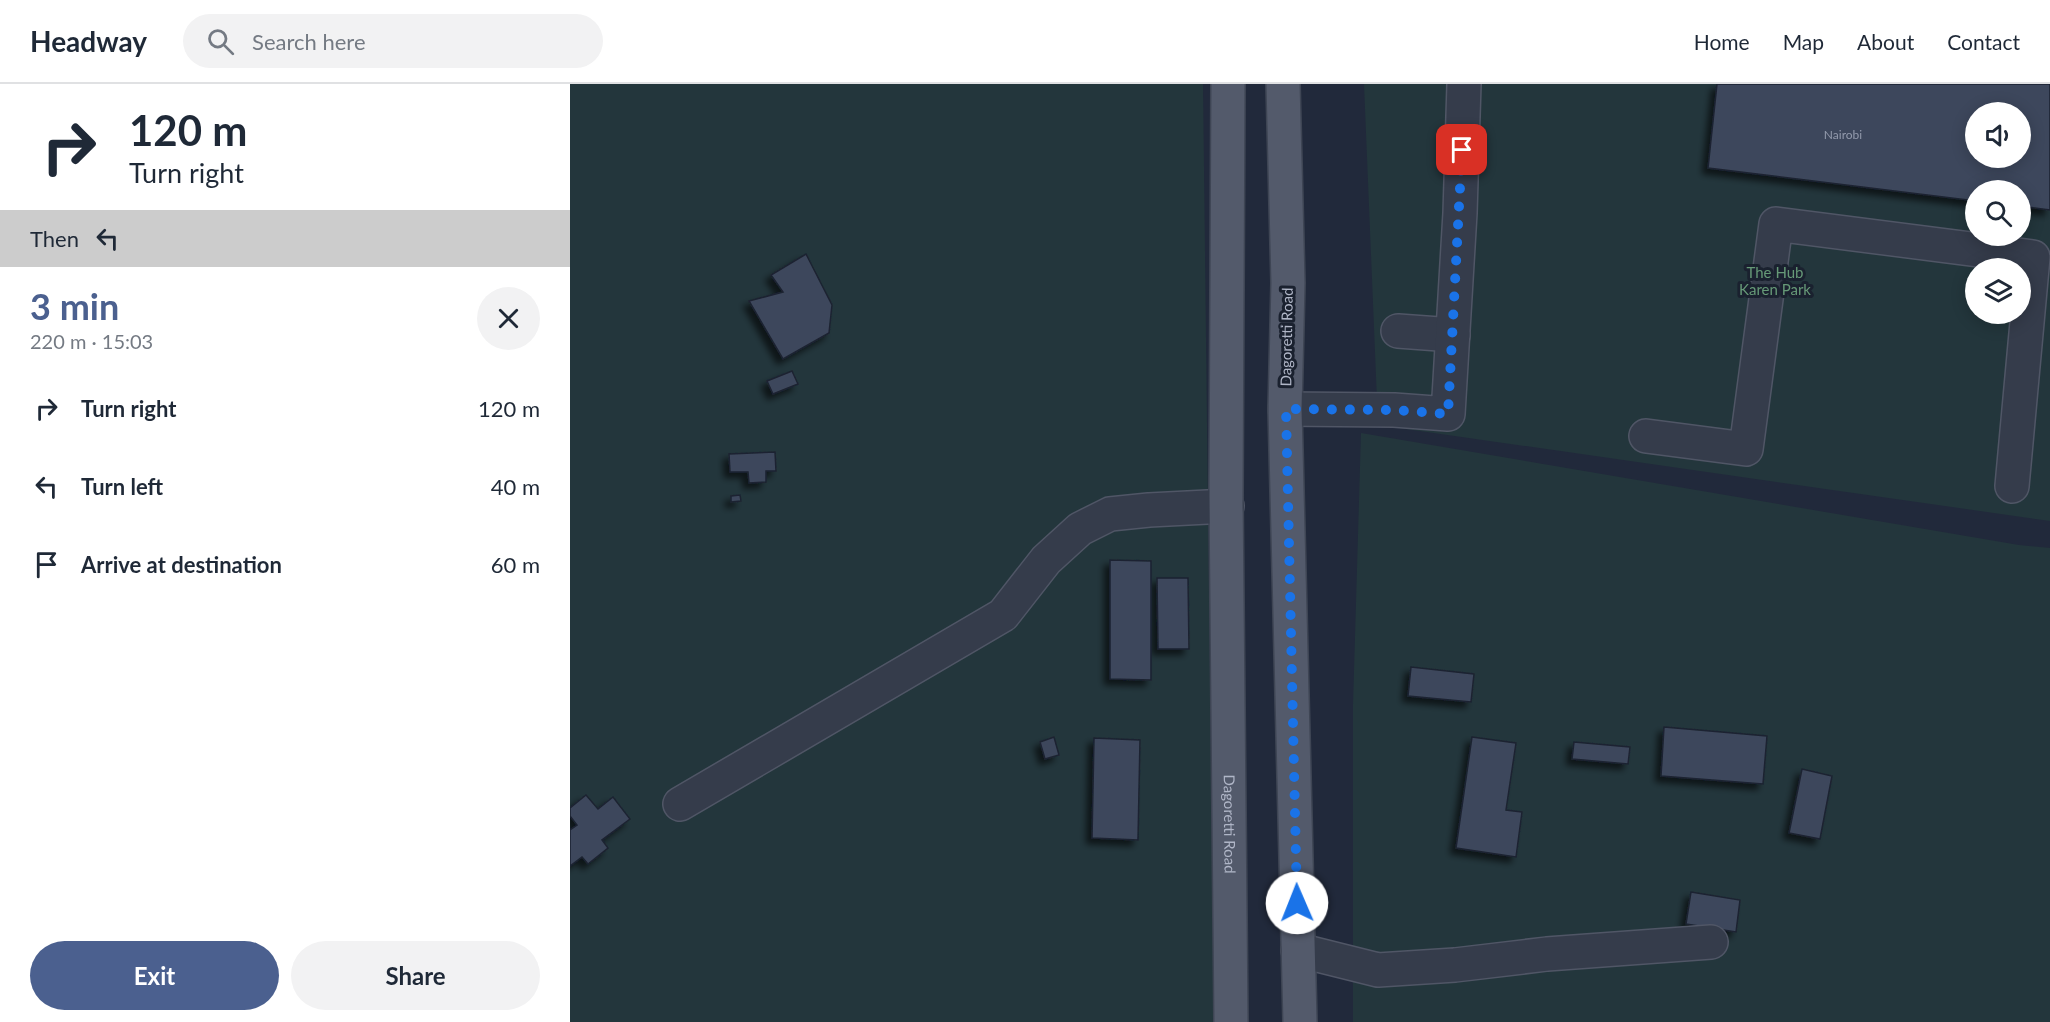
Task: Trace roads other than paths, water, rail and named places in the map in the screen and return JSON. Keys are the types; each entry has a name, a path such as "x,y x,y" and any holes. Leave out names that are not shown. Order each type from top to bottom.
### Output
{"main road":[{"name":"Dagoretti Road","path":"1228,84 1227,506 1231,1022"},
{"name":"Dagoretti Road","path":"1284,84 1288,283 1286,409 1300,1022"}],"street":[{"path":"1286,409 1394,410 1448,414 1460,213 1464,84"},
{"path":"1646,436 1746,449 1776,224 2033,257 2012,486"},
{"path":"1398,331 1453,335"},
{"path":"680,804 1003,615 1046,560 1080,529 1110,514 1227,506"},
{"path":"1298,950 1378,970 1711,942"}],"park label":[{"name":"The Hub Karen Park","path":"1775,282"}]}
